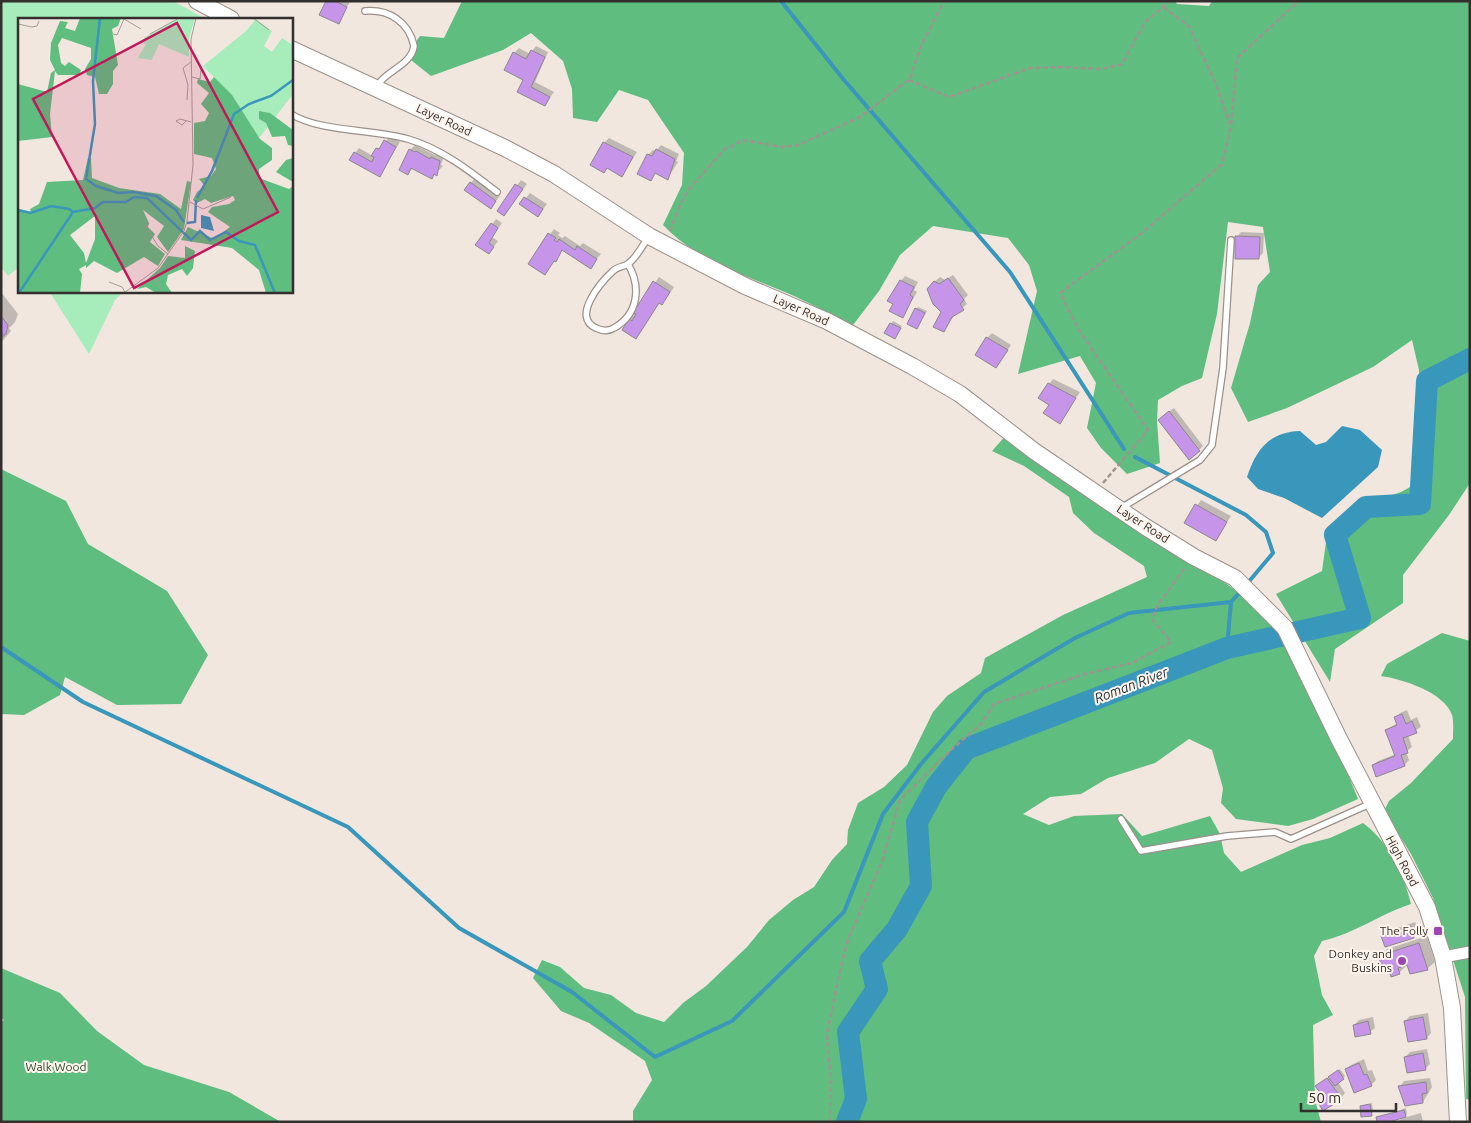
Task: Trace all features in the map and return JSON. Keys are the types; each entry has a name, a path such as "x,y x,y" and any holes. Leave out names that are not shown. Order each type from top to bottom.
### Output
{"main road":[{"path":"197,1 229,18"},
{"name":"Layer Road","path":"292,49 505,148 554,174 649,236 745,286 827,321 947,386 1034,452 1095,493 1194,557 1234,578 1286,630"},
{"name":"High Road","path":"1286,630 1372,803 1427,907 1443,957 1452,1008 1458,1122"}],"street":[{"path":"1443,957 1470,952"}],"lane":[{"path":"365,11 376,10 393,15 408,30 414,46 407,60 380,80 376,88"},
{"path":"292,114 322,124 410,139 457,161 497,192"},
{"path":"628,264 638,286 635,302 618,326 606,330 594,328 587,320 587,307 614,270 628,264 649,236"},
{"path":"1119,509 1200,460 1212,445 1223,368 1231,240"},
{"path":"1121,819 1141,852 1228,836 1274,832 1291,839 1372,803"}],"path":[{"path":"666,245 681,203 690,188 724,150 742,140 782,148 798,145 863,115 909,80 920,48 944,1"},
{"path":"909,80 949,98 1030,68 1102,69 1122,64 1145,22 1170,1"},
{"path":"1095,493 1148,430 1080,332 1060,293 1142,233 1222,164 1231,126 1237,58 1299,1"},
{"path":"1163,7 1189,26 1215,82 1231,126"},
{"path":"830,1122 831,1081 827,1034 838,975 848,939 882,862 900,800 952,749 980,725 994,704 1085,674 1132,663 1171,642 1152,619 1156,606 1194,557"}],"green space":[{"path":"1,1 173,1 204,18 18,18 18,268 8,276 1,267"},
{"path":"462,1 1175,1 1177,4 1209,6 1212,1 1470,1 1470,483 1449,515 1403,575 1403,603 1335,649 1330,682 1276,594 1322,571 1326,542 1372,502 1401,492 1428,477 1421,449 1419,370 1412,340 1373,367 1287,408 1248,422 1231,388 1250,323 1258,285 1270,272 1263,227 1228,222 1217,314 1202,378 1182,386 1158,400 1157,421 1160,463 1127,474 1101,448 1087,428 1096,383 1080,356 1018,374 1037,291 1029,265 1008,238 933,226 900,255 879,291 853,325 706,258 677,238 663,225 682,185 684,153 648,100 619,90 597,122 573,118 572,89 563,61 531,33 503,50 431,76 406,56 420,36 444,38"},
{"path":"50,292 123,292 115,300 89,354"},
{"path":"1009,432 1238,592 1274,625 1337,747 1358,799 1313,819 1288,826 1236,819 1221,803 1223,788 1212,750 1189,739 1155,763 1108,778 1081,794 1050,797 1023,814 1049,825 1074,816 1122,814 1142,836 1210,816 1220,834 1224,853 1241,872 1302,845 1330,838 1363,823 1388,849 1400,870 1411,904 1345,934 1322,941 1314,956 1322,995 1333,1015 1313,1025 1315,1100 1321,1122 633,1122 633,1111 652,1080 645,1061 589,1023 561,1011 533,978 542,960 560,967 584,988 611,995 636,1013 664,1022 747,947 769,920 793,900 814,887 832,860 847,844 848,830 858,803 884,787 907,765 933,712 947,696 981,673 985,658 1063,615 1147,577 1144,566 1094,533 1073,513 1069,497 1024,466 992,451"},
{"path":"1,469 66,501 88,544 167,591 208,655 181,704 117,705 65,677 60,695 24,715 1,714"},
{"path":"1442,633 1470,641 1470,1100 1466,1099 1465,997 1433,898 1411,854 1384,811 1389,801 1411,783 1453,739 1453,724 1452,715 1448,707 1432,693 1400,680 1381,676 1387,664"},
{"name":"Walk Wood","path":"1,968 60,993 97,1031 144,1065 229,1092 281,1122 1,1122 1,1022 4,1020 1,1018"}],"water":[{"path":"1342,426 1360,430 1382,450 1378,467 1322,518 1284,498 1258,489 1247,477 1260,451 1272,439 1289,432 1300,431 1316,445 1326,442"}],"building":[{"path":"326,1 335,1 347,7 339,24 319,15"},
{"path":"531,50 545,57 531,87 550,97 545,106 517,92 523,80 504,70 513,52 526,59"},
{"path":"384,140 396,147 380,177 349,160 354,152 372,162 374,157 371,156 376,148 379,149"},
{"path":"603,142 633,157 622,177 607,168 604,173 590,165"},
{"path":"409,149 430,159 431,157 440,161 437,176 434,174 432,179 411,168 408,175 399,170"},
{"path":"656,149 675,159 668,180 655,173 651,181 637,174 647,154 652,156"},
{"path":"470,182 496,201 491,209 464,190"},
{"path":"515,184 523,189 504,216 497,211"},
{"path":"524,197 543,209 538,217 519,204"},
{"path":"491,223 498,228 489,243 494,247 489,254 475,245"},
{"path":"548,233 556,238 554,240 557,242 559,239 575,250 577,246 597,259 591,269 562,250 556,262 554,261 545,275 528,264"},
{"path":"1235,236 1260,237 1259,259 1235,259"},
{"path":"948,278 964,300 960,304 964,310 952,317 944,332 933,327 941,312 933,304 927,289 934,281 939,284"},
{"path":"900,280 914,287 910,295 913,297 903,318 889,311 893,304 887,301"},
{"path":"653,281 670,292 662,305 659,303 636,339 622,330 629,319 632,321 636,314 633,313"},
{"path":"915,308 925,313 917,329 907,324"},
{"path":"1,316 8,325 6,334 2,337"},
{"path":"890,323 901,328 895,339 884,333"},
{"path":"986,337 1008,350 996,368 975,355"},
{"path":"1048,383 1076,398 1060,424 1043,413 1049,405 1038,398"},
{"path":"1169,411 1200,451 1189,460 1158,420"},
{"path":"1195,504 1227,522 1216,541 1184,523"},
{"path":"1402,714 1406,724 1412,721 1417,733 1403,738 1408,753 1401,755 1405,766 1376,777 1372,765 1395,756 1385,730 1397,725 1394,717"},
{"path":"1411,926 1414,938 1385,947 1381,936"},
{"name":"Donkey and Buskins","path":"1419,943 1428,970 1410,974 1407,965 1398,968 1400,974 1391,977 1388,968 1383,969 1378,956"},
{"path":"1423,1017 1427,1039 1408,1042 1404,1021"},
{"path":"1368,1021 1371,1034 1355,1037 1353,1025"},
{"path":"1423,1053 1426,1070 1407,1073 1404,1057"},
{"path":"1359,1063 1364,1075 1367,1074 1372,1086 1354,1093 1345,1069"},
{"path":"1338,1070 1344,1079 1335,1086 1328,1077"},
{"path":"1327,1078 1342,1099 1323,1111 1316,1099 1322,1095 1315,1086"},
{"path":"1426,1082 1427,1093 1422,1094 1423,1103 1405,1106 1398,1086"},
{"path":"1370,1104 1372,1116 1361,1117 1360,1106"},
{"path":"1404,1110 1406,1117 1389,1122 1377,1122 1376,1117"}],"waterway":[{"path":"781,1 844,80 1010,272 1124,449"},
{"name":"Roman River","path":"847,1122 856,1099 848,1032 877,989 870,961 897,929 921,886 917,822 936,787 966,749 1227,648 1360,618 1335,535 1366,507 1420,504 1427,381 1470,359"},
{"path":"1135,457 1246,515 1266,532 1273,553 1246,585"},
{"path":"1227,648 1231,602 1242,590"},
{"path":"1,647 83,702 348,827 459,928 572,992 655,1057 732,1021 844,912 883,814 921,764 984,692 1075,638 1129,613 1231,602"}],"place":[{"name":"The Folly","path":"1438,931"},
{"name":"Donkey and Buskins","path":"1402,961"}]}
